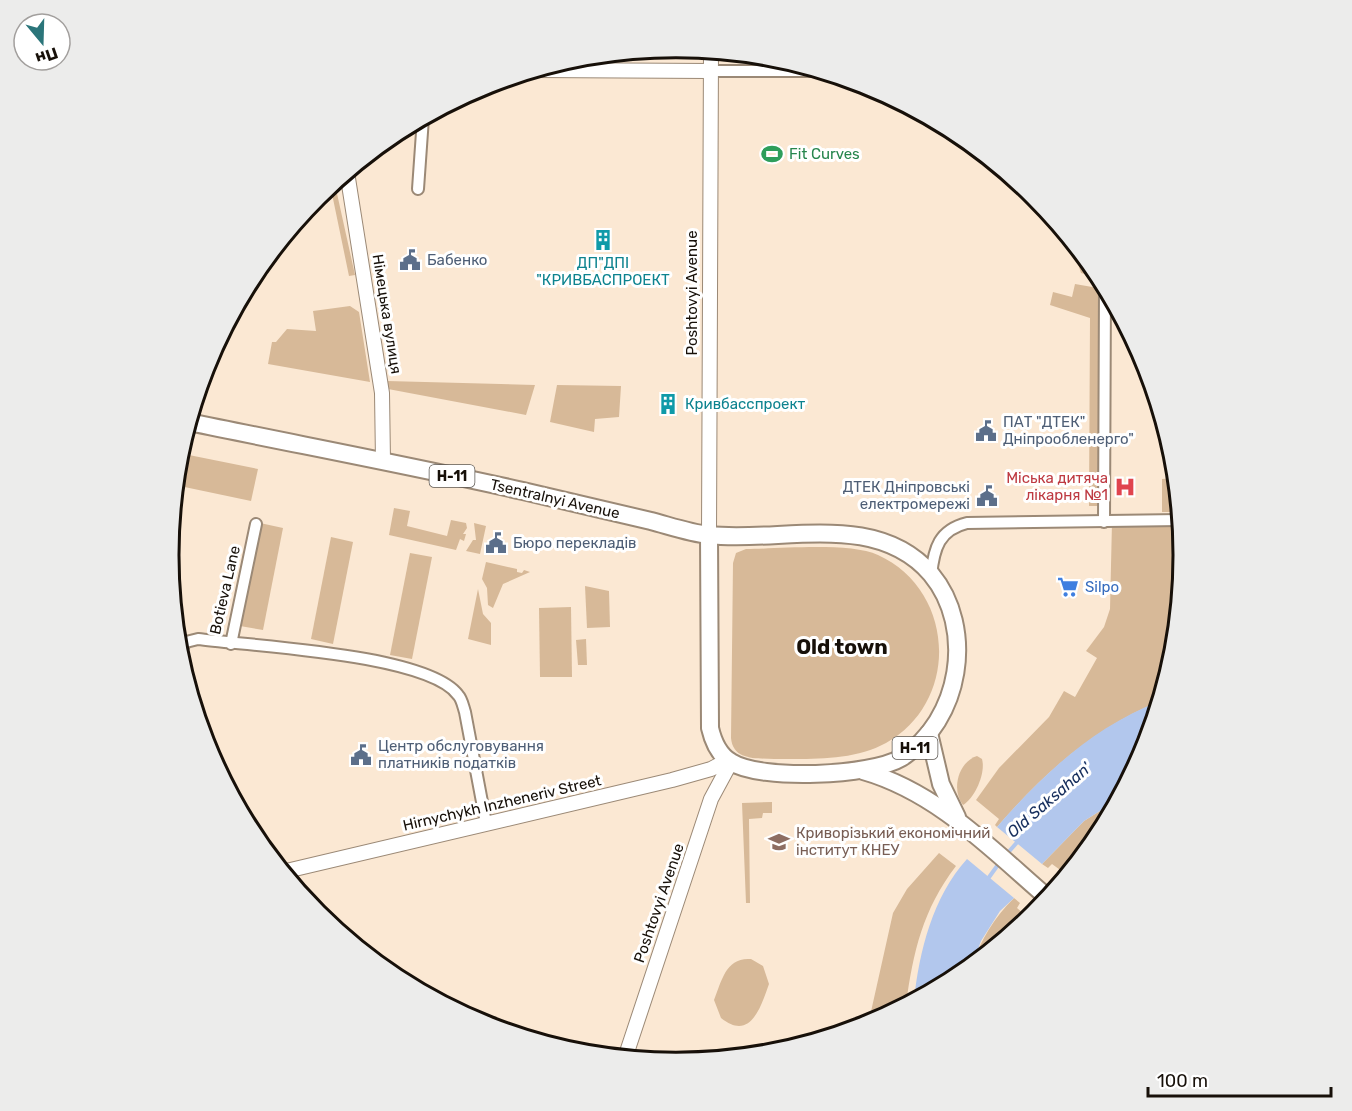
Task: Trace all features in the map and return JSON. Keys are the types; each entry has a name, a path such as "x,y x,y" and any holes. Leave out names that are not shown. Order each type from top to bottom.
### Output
{"main road":[{"name":"Tsentralnyi Avenue","path":"197,424 383,461 709,535"},
{"name":"Н-11","path":"709,535 843,535 875,538 906,552 932,575 948,603 957,634 958,657 948,700 929,733 900,759 862,771 776,773 742,768 730,761"},
{"path":"709,535 710,728 717,746 730,761"},
{"name":"Н-11","path":"929,733 941,784 964,826"},
{"name":"Н-11","path":"862,771 891,779 964,826 1041,892"}],"street":[{"name":"Poshtovyi Avenue","path":"709,535 711,60"},
{"path":"569,70 787,71"},
{"path":"418,189 422,128"},
{"name":"Німецька вулиця","path":"349,182 382,393 383,461"},
{"path":"1104,522 1105,305"},
{"path":"932,575 937,547 951,527 974,521 1172,520"},
{"name":"Botieva Lane","path":"187,642 198,639 231,644 256,524"},
{"path":"231,644 299,650 415,669 453,690 462,702 467,718 486,824"},
{"name":"Poshtovyi Avenue","path":"628,1050 711,799 730,761"},
{"name":"Hirnychykh Inzheneriv Street","path":"291,870 672,780 730,761"}],"shaded area":[{"path":"337,193 355,275 349,276 333,197"},
{"path":"1075,284 1094,287 1098,294 1098,506 1089,506 1090,318 1050,305 1053,292 1072,297"},
{"path":"350,306 359,312 370,382 268,364 272,342 276,342 287,329 316,331 313,311"},
{"path":"387,381 535,385 526,415 388,389"},
{"path":"557,385 621,386 619,417 595,419 594,432 550,422"},
{"path":"190,455 258,469 251,501 184,487"},
{"path":"1162,479 1167,479 1171,512 1162,512"},
{"path":"394,508 410,511 407,526 447,536 451,520 466,523 464,541 460,539 456,550 389,535"},
{"path":"1172,520 1173,556 1169,620 1150,706 1113,725 1071,754 1033,788 997,827 995,825 999,819 976,800 999,768 1049,717 1064,691 1075,697 1097,658 1086,651 1104,627 1110,609 1112,522"},
{"path":"260,523 283,528 263,630 240,626"},
{"path":"474,523 486,526 480,554 466,551 473,540 476,540"},
{"path":"331,537 353,542 333,644 311,639"},
{"path":"832,547 866,551 878,555 904,571 922,593 934,619 939,646 937,674 927,701 910,724 886,743 846,756 817,759 760,759 747,757 736,751 731,738 733,563 736,553 746,549"},
{"path":"410,553 432,557 412,659 390,655"},
{"path":"486,562 517,569 517,572 522,573 524,570 530,572 503,584 493,608 488,605 487,588 482,579"},
{"path":"585,586 609,591 610,627 587,628"},
{"path":"478,589 483,614 491,623 491,645 468,639"},
{"path":"571,607 572,677 540,677 539,608"},
{"path":"586,639 587,665 578,665 576,640"},
{"path":"977,756 982,759 981,778 972,797 963,805 957,792 958,777 965,764"},
{"path":"772,802 772,813 763,813 762,818 749,819 750,903 746,903 742,803"},
{"path":"1103,809 1060,870 1052,864 1048,868 1042,864 1084,821"},
{"path":"939,853 956,866 935,898 921,932 908,995 871,1013 893,913 907,889"},
{"path":"1014,898 1020,903 1017,908 1022,912 979,950 989,929"},
{"path":"743,959 751,959 763,966 769,984 753,1018 747,1024 740,1026 731,1024 721,1018 714,1000 730,966"}],"water":[{"path":"1150,706 1122,775 1103,809 1084,821 1042,864 997,827 1032,789 1071,754 1091,738"},
{"path":"967,859 1014,898 1000,911 981,941 977,951 915,991 924,944 930,926 945,890"}],"waterway":[{"name":"Old Saksahan'","path":"1005,856 1020,839"},
{"name":"Old Saksahan'","path":"987,880 1000,862"}],"place":[{"name":"Fit Curves","path":"772,154"},
{"name":"ДП\"ДПІ \"КРИВБАСПРОЕКТ","path":"603,240"},
{"name":"Бабенко","path":"410,260"},
{"name":"Кривбасспроект","path":"668,404"},
{"name":"ПАТ \"ДТЕК\" Дніпрообленерго\"","path":"986,431"},
{"name":"Міська дитяча лікарня №1","path":"1125,487"},
{"name":"ДТЕК Дніпровські електромережі","path":"987,496"},
{"name":"Бюро перекладів","path":"496,543"},
{"name":"Silpo","path":"1068,587"},
{"name":"Центр обслуговування платників податків","path":"361,755"},
{"name":"Криворізький економічний інститут КНЕУ","path":"779,842"}],"district":[{"name":"Old town","path":"842,646"}]}
